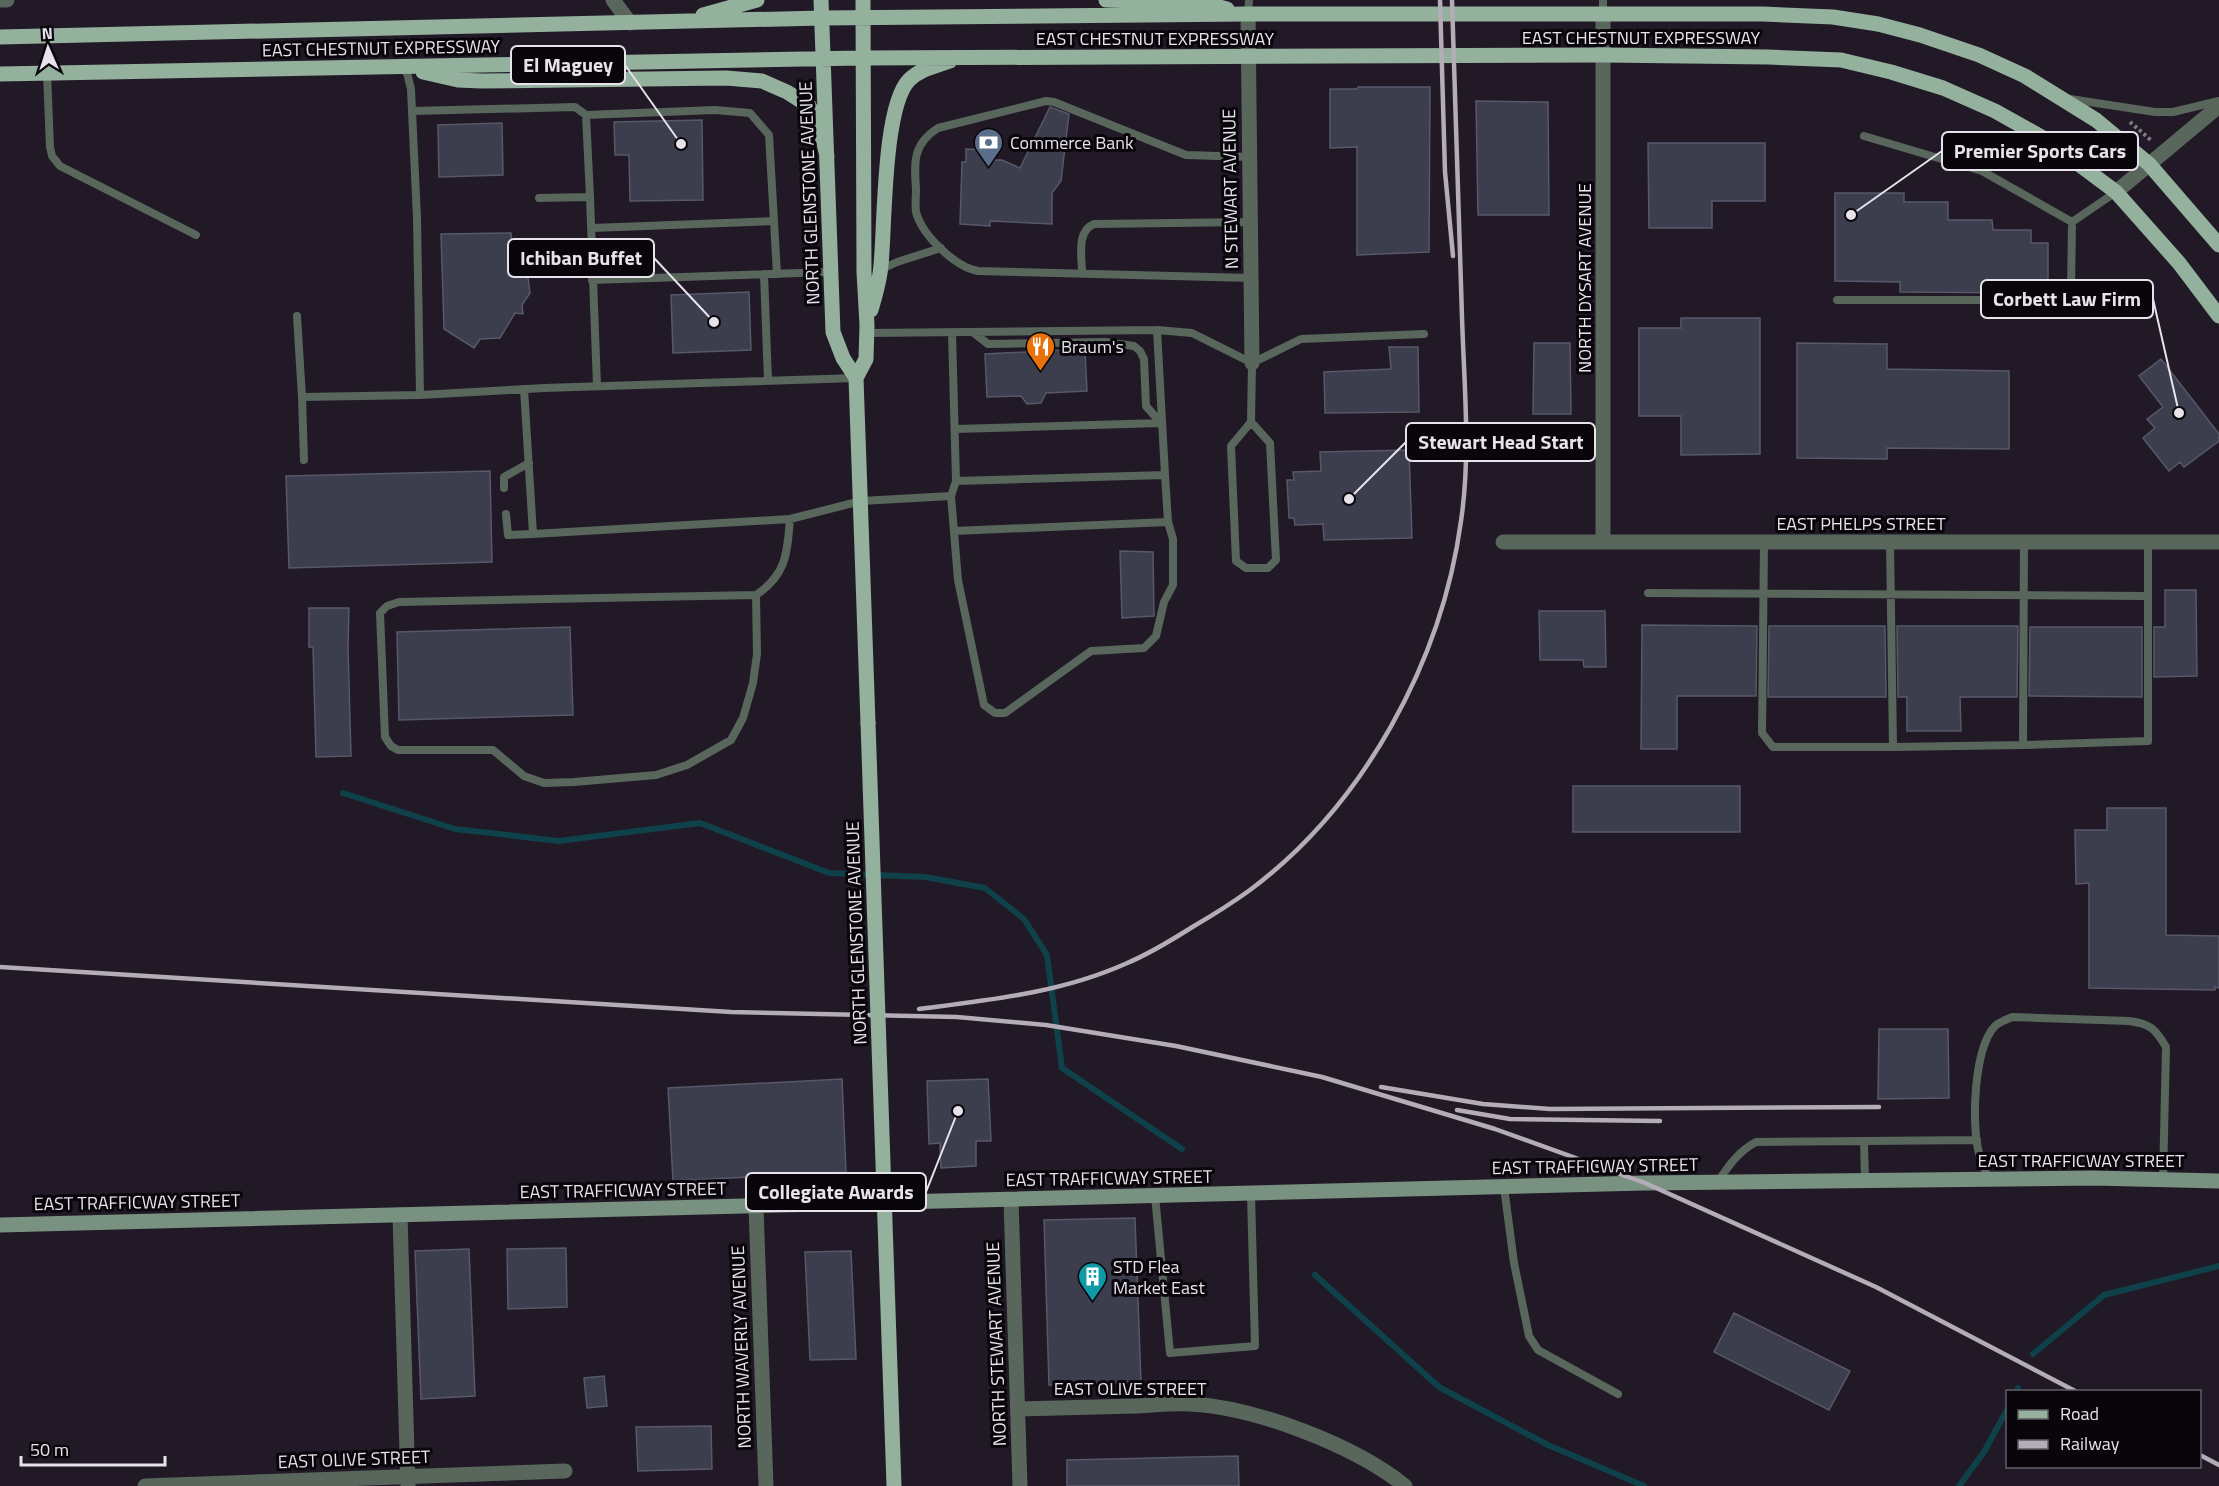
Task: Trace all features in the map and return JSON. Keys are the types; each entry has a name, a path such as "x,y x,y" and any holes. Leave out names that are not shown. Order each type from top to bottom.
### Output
{"main road":[{"path":"674,22 757,0"},
{"name":"NORTH GLENSTONE AVENUE","path":"821,0 833,332 843,358 856,378"},
{"name":"NORTH GLENSTONE AVENUE","path":"863,0 864,272 867,329 866,359 856,378 894,1486"},
{"path":"1106,0 1204,3 1248,7"},
{"name":"EAST CHESTNUT EXPRESSWAY","path":"0,37 822,18 864,19 1248,7 1603,7 1833,17 1878,24 1920,35 1979,55 2025,76 2096,120 2149,164 2219,245"},
{"name":"EAST CHESTNUT EXPRESSWAY","path":"0,74 862,57 1603,55 1841,60 1942,87 1995,111 2044,139 2115,192 2179,263 2219,316"},
{"path":"867,329 881,270 891,122 898,96 908,81 920,72 962,57"},
{"path":"400,67 458,80 726,78 762,81 809,105 819,124 827,156"},
{"name":"EAST TRAFFICWAY STREET","path":"0,1225 1718,1182 1989,1179 2219,1181"}],"street":[{"path":"0,0 7,0"},
{"path":"613,0 630,23"},
{"name":"N STEWART AVENUE","path":"1248,7 1252,363"},
{"name":"NORTH DYSART AVENUE","path":"1603,7 1604,542"},
{"path":"2115,192 2219,106"},
{"name":"EAST PHELPS STREET","path":"1503,542 2219,542"},
{"name":"NORTH STEWART AVENUE","path":"1011,1200 1020,1486"},
{"name":"NORTH WAVERLY AVENUE","path":"756,1207 765,1486"},
{"path":"400,1215 408,1481"},
{"name":"EAST OLIVE STREET","path":"1018,1409 1191,1404 1232,1410 1270,1420 1366,1459 1405,1486"},
{"name":"EAST OLIVE STREET","path":"145,1486 408,1481 565,1471"}],"lane":[{"path":"400,67 407,73 410,81 412,111 417,218 420,395"},
{"path":"47,73 50,147 52,156 60,166 196,235"},
{"path":"2060,97 2155,112 2173,112 2219,101"},
{"path":"1249,157 1186,155 1054,102 1037,103 938,128 927,135 921,143 915,168 916,212 921,224 936,245 967,269 1251,278"},
{"path":"412,111 575,106 586,115 716,110 750,113 769,135 777,274"},
{"path":"586,115 597,386"},
{"path":"1864,136 1982,171 2073,222"},
{"path":"2073,222 2115,192"},
{"path":"539,198 590,196"},
{"path":"592,228 774,221"},
{"path":"1082,273 1082,233 1094,224 1250,222"},
{"path":"1837,300 2061,300 2071,291 2073,222"},
{"path":"864,272 881,270 897,262 941,248"},
{"path":"592,280 831,272"},
{"path":"764,274 768,381"},
{"path":"297,316 304,460"},
{"path":"867,329 952,333 1157,330 1192,333 1252,363"},
{"path":"952,333 956,481 951,496 958,580 984,705 995,713 1005,713 1090,651 1143,648 1156,636 1164,602 1173,585 1173,539 1168,522 1157,330"},
{"path":"974,333 988,344 1105,342 1134,346 1144,359 1146,406 1161,423"},
{"path":"1252,363 1302,339 1424,334"},
{"path":"1251,422 1270,443 1276,560 1268,568 1246,568 1236,561 1231,446 1251,422 1252,363"},
{"path":"302,397 420,395 597,386 856,378"},
{"path":"524,389 533,534"},
{"path":"955,429 1161,423"},
{"path":"504,488 504,477 529,463"},
{"path":"956,481 1165,475"},
{"path":"506,514 508,535 533,534 790,519 861,501 951,496"},
{"path":"756,596 757,654 753,683 743,718 730,740 687,765 656,776 544,783 524,776 493,750 398,750 391,746 385,737 380,613 387,606 399,602 756,596 768,587 782,570 788,549 790,519"},
{"path":"954,531 1168,522"},
{"path":"1764,542 1762,733 1773,747 2023,745 2148,741 2148,542"},
{"path":"1890,542 1893,747"},
{"path":"2023,745 2024,542"},
{"path":"1648,593 2148,596"},
{"path":"1989,1179 1978,1152 1977,1140 1975,1107 1980,1058 1987,1039 1996,1025 2012,1017 2129,1021 2146,1023 2158,1034 2166,1047 2163,1180"},
{"path":"1718,1182 1734,1159 1756,1142 1977,1140"},
{"path":"1864,1142 1865,1180"},
{"path":"1504,1187 1514,1263 1529,1336 1538,1350 1618,1394"},
{"path":"1155,1196 1170,1353 1255,1346 1251,1194"}],"path":[{"path":"2123,116 2152,141"}],"building":[{"path":"1358,87 1430,87 1429,252 1357,255 1357,147 1330,148 1330,89 1357,89"},
{"path":"1476,101 1548,102 1549,215 1478,215"},
{"name":"Commerce Bank","path":"1050,107 1069,114 1061,181 1052,193 1052,224 990,221 990,226 960,224 962,162 966,162 966,149 990,150 990,160 1002,160 1020,168"},
{"path":"702,120 703,200 630,201 629,155 615,155 614,122"},
{"path":"502,123 503,175 439,177 438,125"},
{"path":"1648,143 1765,143 1765,201 1712,201 1712,228 1649,228"},
{"path":"1835,193 1904,193 1904,202 1948,202 1948,220 1992,220 1993,230 2031,230 2031,243 2048,243 2048,293 1900,292 1900,282 1835,281"},
{"path":"511,233 512,250 516,250 517,264 521,267 521,273 528,278 530,293 522,305 523,314 515,313 500,338 480,339 474,348 444,329 441,234"},
{"path":"749,292 751,350 673,353 671,295"},
{"path":"1681,318 1760,318 1760,454 1681,455 1681,416 1639,416 1639,328 1681,328"},
{"path":"1534,343 1570,343 1571,414 1533,414"},
{"path":"1797,343 1887,344 1887,369 2009,371 2009,449 1887,448 1887,459 1797,458"},
{"path":"1389,347 1418,347 1419,412 1325,413 1324,372 1391,369"},
{"path":"1085,349 1087,391 1046,393 1041,403 1027,404 1021,396 987,397 985,354"},
{"path":"2161,359 2219,434 2219,441 2184,467 2180,462 2169,471 2143,438 2155,428 2147,419 2163,407 2139,376"},
{"path":"1409,450 1412,538 1324,540 1323,524 1295,525 1294,518 1289,518 1287,480 1294,480 1293,472 1321,471 1320,452"},
{"path":"490,471 492,562 289,568 286,476"},
{"path":"1120,551 1153,552 1154,616 1122,618"},
{"path":"2165,590 2196,590 2197,676 2154,677 2154,627 2165,627"},
{"path":"309,608 349,608 351,756 316,757 313,647 309,647"},
{"path":"1539,611 1605,611 1606,667 1584,667 1583,660 1540,660"},
{"path":"1642,625 1757,626 1756,696 1677,696 1677,749 1641,749"},
{"path":"1769,626 1885,626 1886,697 1768,697"},
{"path":"1897,626 2018,626 2017,697 1960,697 1961,731 1907,731 1907,697 1898,697"},
{"path":"570,627 573,715 399,720 397,632"},
{"path":"2030,627 2142,627 2142,697 2029,696"},
{"path":"1573,786 1740,786 1740,832 1573,832"},
{"path":"2107,808 2166,808 2166,935 2219,936 2219,988 2215,987 2215,990 2089,988 2089,883 2076,884 2075,830 2107,830"},
{"path":"1879,1029 1948,1029 1949,1098 1878,1099"},
{"path":"842,1079 846,1172 673,1181 668,1088"},
{"path":"988,1079 991,1141 976,1141 976,1166 941,1168 940,1143 929,1144 927,1081"},
{"name":"STD Flea Market East","path":"1135,1218 1141,1382 1049,1385 1044,1220"},
{"path":"566,1248 567,1307 508,1309 507,1249"},
{"path":"469,1249 475,1396 421,1399 415,1251"},
{"path":"851,1251 856,1359 810,1360 805,1252"},
{"path":"1734,1313 1850,1371 1829,1410 1714,1352"},
{"path":"604,1376 607,1406 587,1408 584,1378"},
{"path":"711,1426 712,1469 638,1471 636,1427"},
{"path":"1238,1456 1239,1486 1067,1486 1067,1460"}],"waterway":[{"path":"343,793 455,829 559,841 700,823 829,873 925,877 985,888 1024,919 1047,955 1062,1068 1182,1149"},
{"path":"2033,1354 2104,1295 2219,1266"},
{"path":"1315,1275 1439,1387 1548,1445 1644,1486"},
{"path":"1959,1486 1984,1452 2006,1412"}],"railway":[{"path":"1440,0 1445,172 1453,256"},
{"path":"919,1009 1050,989 1100,974 1169,942 1243,895 1291,855 1328,816 1362,773 1391,726 1416,677 1436,626 1451,574 1464,496 1466,419 1452,0"},
{"path":"0,967 731,1012 957,1017 1046,1025 1176,1046 1322,1077 1495,1129 1645,1183 1876,1287 2073,1390"},
{"path":"1381,1087 1483,1104 1550,1109 1879,1107"},
{"path":"1457,1110 1510,1119 1660,1121"},
{"path":"2201,1456 2219,1465"}],"place":[{"name":"El Maguey","path":"681,144"},
{"name":"Commerce Bank","path":"989,168"},
{"name":"Premier Sports Cars","path":"1851,215"},
{"name":"Ichiban Buffet","path":"714,322"},
{"name":"Braum's","path":"1040,372"},
{"name":"Corbett Law Firm","path":"2179,413"},
{"name":"Stewart Head Start","path":"1349,499"},
{"name":"Collegiate Awards","path":"958,1111"},
{"name":"STD Flea Market East","path":"1092,1302"}]}
